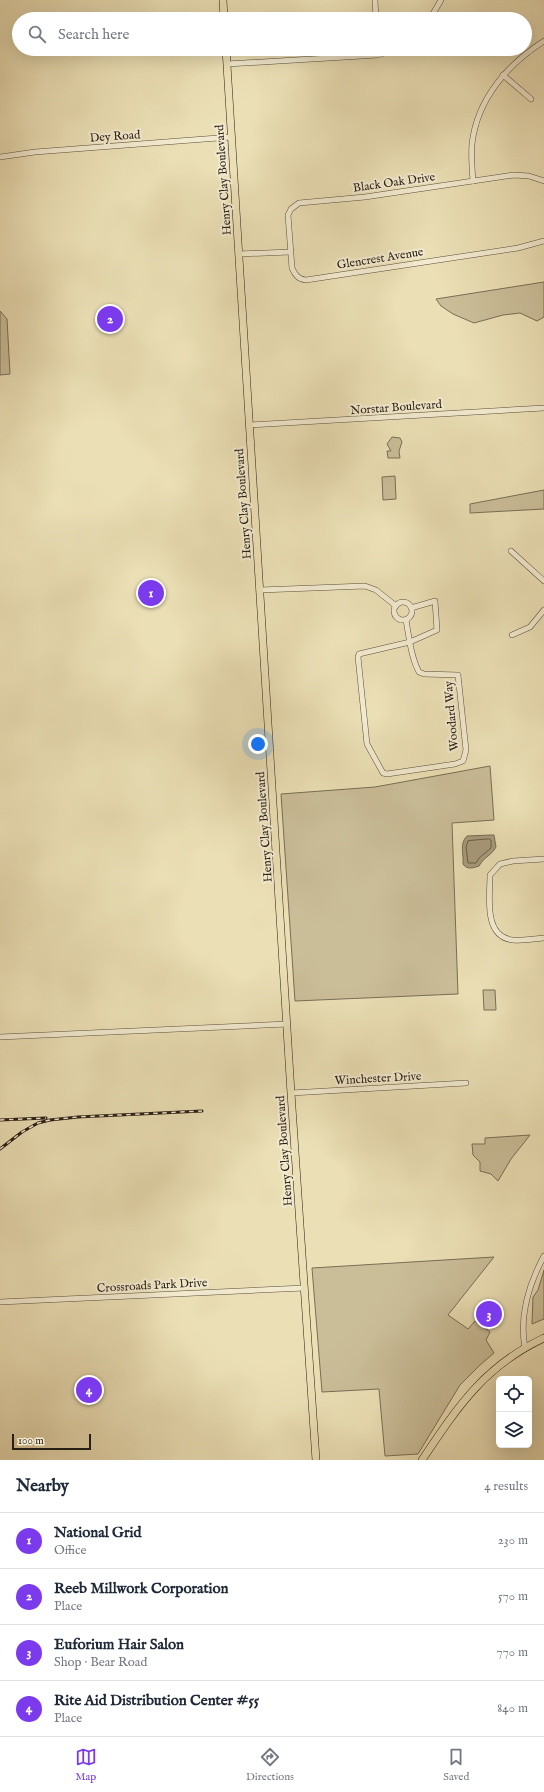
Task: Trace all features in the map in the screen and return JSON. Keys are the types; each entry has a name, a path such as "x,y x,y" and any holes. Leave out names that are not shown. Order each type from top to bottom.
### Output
{"main road":[{"path":"223,0 224,12"},
{"name":"Henry Clay Boulevard","path":"226,56 291,1093 316,1460"},
{"path":"422,1460 458,1406 474,1389 501,1365 525,1348 544,1338"}],"street":[{"path":"375,0 376,12"},
{"path":"434,12 441,0"},
{"path":"532,49 544,41"},
{"path":"227,64 328,56"},
{"path":"473,181 471,158 474,134 487,99 503,76 523,56"},
{"path":"503,76 531,99"},
{"name":"Dey Road","path":"0,157 35,152 232,137"},
{"name":"Black Oak Drive","path":"290,252 288,215 290,209 295,204 365,197 514,175 529,176 544,181"},
{"name":"Glencrest Avenue","path":"290,252 292,268 295,275 300,279 306,280 518,248 544,241"},
{"path":"239,254 290,252"},
{"name":"Norstar Boulevard","path":"249,425 544,408"},
{"path":"511,551 544,581"},
{"path":"260,590 368,586 386,596 396,606 394,611 395,616 398,619 406,620 412,613 411,608"},
{"name":"Woodard Way","path":"396,606 404,602 411,608 435,601 437,630 410,642 359,654 358,657 367,744 383,773 387,774 455,764 463,761 466,750 458,675 424,674 419,672 415,664 410,642 406,620"},
{"path":"512,635 530,627 544,610"},
{"path":"544,859 513,861 500,864 490,875 490,915 494,930 500,936 513,940 544,938"},
{"path":"0,1037 287,1024"},
{"name":"Winchester Drive","path":"291,1093 466,1084"},
{"path":"525,1348 524,1332 527,1298 544,1256"},
{"name":"Crossroads Park Drive","path":"0,1302 304,1288"}],"shaded area":[{"path":"544,282 544,317 537,321 520,313 503,315 474,323 453,314 441,306 436,299"},
{"path":"0,311 7,319 10,374 0,375"},
{"path":"392,437 400,438 402,442 399,451 400,458 388,458 387,451 391,451 387,444"},
{"path":"395,476 396,499 383,500 382,477"},
{"path":"544,490 544,509 470,513 470,504"},
{"path":"490,766 494,820 452,823 458,994 295,1001 281,794 375,787"},
{"path":"483,990 495,990 496,1010 484,1010"},
{"path":"530,1135 511,1159 498,1181 491,1174 480,1171 480,1162 473,1155 472,1144 485,1144 485,1138"},
{"path":"494,1257 448,1315 468,1329 475,1321 488,1330 490,1332 486,1340 494,1353 460,1385 418,1454 385,1456 379,1389 322,1392 312,1268"},
{"path":"544,1270 544,1319 532,1324 533,1297 538,1290"}],"water":[{"path":"494,835 496,847 492,852 479,866 470,868 466,867 463,864 462,846 467,836"}],"railway":[{"path":"0,1149 22,1132 38,1123 50,1120 78,1117 202,1111"},
{"path":"0,1120 46,1118"}],"place":[{"name":"Reeb Millwork Corporation","path":"110,319"},
{"name":"National Grid","path":"151,593"},
{"name":"Euforium Hair Salon","path":"489,1314"},
{"name":"Rite Aid Distribution Center #55","path":"89,1390"}]}
